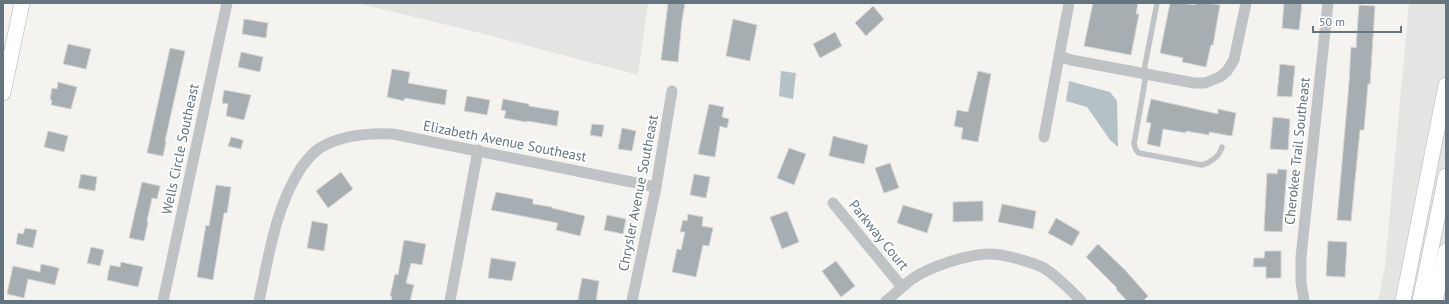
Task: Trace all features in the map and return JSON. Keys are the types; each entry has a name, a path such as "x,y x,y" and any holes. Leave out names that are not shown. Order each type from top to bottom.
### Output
{"street":[{"path":"3,93 22,3"},
{"name":"Wells Circle Southeast","path":"163,301 227,3"},
{"path":"1044,137 1069,3"},
{"path":"1060,56 1071,60 1144,74 1194,83 1204,83 1220,77 1227,71 1234,60 1246,3"},
{"name":"Cherokee Trail Southeast","path":"1304,301 1300,282 1301,257 1328,3"},
{"path":"1403,301 1442,116 1446,85"},
{"name":"Chrysler Avenue Southeast","path":"632,301 656,187 672,91"},
{"name":"Elizabeth Avenue Southeast","path":"259,301 279,215 287,194 308,159 318,149 336,140 366,134 393,134 656,187"},
{"path":"450,301 478,150"},
{"path":"1420,301 1446,176"},
{"name":"Parkway Court","path":"834,203 902,287"},
{"path":"1435,301 1446,251"},
{"path":"886,301 902,287 924,272 963,258 989,254 1013,258 1043,268 1072,291 1081,301"}],"lane":[{"path":"1156,3 1134,144 1136,150 1140,153 1202,164 1208,163 1218,157 1222,147"}],"shaded area":[{"path":"356,3 648,3 638,75 472,31"},
{"path":"1409,3 1446,3 1446,301 1378,301 1385,266"},
{"path":"781,71 796,73 793,99 779,96"},
{"path":"1069,81 1110,92 1117,101 1118,147 1110,140 1087,107 1066,101"}],"building":[{"path":"668,3 685,3 678,62 661,60"},
{"path":"1093,3 1138,3 1136,14 1139,14 1131,55 1084,46"},
{"path":"1170,3 1195,5 1195,3 1207,3 1220,5 1213,45 1211,45 1206,67 1182,62 1183,58 1160,53"},
{"path":"1284,3 1302,3 1299,30 1282,28"},
{"path":"1359,5 1375,6 1370,84 1368,84 1364,130 1360,130 1351,221 1337,220 1351,47 1356,48"},
{"path":"873,6 884,19 866,36 855,23"},
{"path":"244,19 268,23 266,38 242,34"},
{"path":"733,19 757,25 750,61 726,56"},
{"path":"835,32 842,46 820,58 813,44"},
{"path":"68,44 91,49 86,69 63,64"},
{"path":"170,48 185,51 163,156 147,153"},
{"path":"241,52 263,57 260,72 238,67"},
{"path":"1280,64 1295,66 1292,97 1277,96"},
{"path":"392,69 410,72 408,83 447,90 445,105 405,98 404,101 387,97"},
{"path":"978,71 991,74 978,142 961,139 963,128 954,126 957,110 968,112"},
{"path":"58,82 77,87 71,109 51,105 52,100 50,100 52,88 57,89"},
{"path":"224,90 251,95 244,120 226,116 228,104 222,103"},
{"path":"467,96 490,100 487,115 464,111"},
{"path":"503,99 529,104 529,106 559,111 557,126 504,118 506,111 501,110"},
{"path":"1151,99 1218,114 1218,109 1236,113 1232,136 1209,132 1209,135 1186,131 1186,133 1163,129 1160,147 1147,144 1151,123 1146,122"},
{"path":"709,104 724,107 722,117 729,119 727,128 720,126 715,157 698,154"},
{"path":"1273,117 1290,119 1288,150 1270,149"},
{"path":"592,124 604,125 602,137 590,135"},
{"path":"622,128 636,131 632,151 618,149"},
{"path":"48,131 68,136 64,152 44,147"},
{"path":"833,136 868,145 864,164 829,156"},
{"path":"231,137 243,140 241,149 228,146"},
{"path":"789,148 806,154 794,185 777,178"},
{"path":"890,163 899,188 884,193 875,168"},
{"path":"1278,169 1287,170 1282,232 1264,231 1267,173 1277,174"},
{"path":"341,172 353,189 328,208 316,191"},
{"path":"81,174 97,177 95,191 78,188"},
{"path":"694,174 710,177 706,198 690,195"},
{"path":"142,182 160,186 157,199 152,198 144,241 129,238"},
{"path":"216,185 231,187 227,213 224,213 213,280 197,277 206,225 209,226"},
{"path":"496,192 533,199 533,204 552,207 585,216 580,236 556,230 558,223 491,210"},
{"path":"983,201 983,221 953,222 953,202"},
{"path":"1002,204 1036,211 1033,229 998,222"},
{"path":"903,205 933,214 927,233 897,223"},
{"path":"787,211 799,242 782,249 770,217"},
{"path":"688,214 703,217 702,226 713,228 709,246 703,245 696,277 672,272 677,249 681,250 685,232 680,232 683,220 687,221"},
{"path":"607,215 626,219 623,234 604,230"},
{"path":"1056,218 1080,232 1072,246 1048,233"},
{"path":"312,221 328,224 324,251 307,248"},
{"path":"25,228 37,230 33,248 16,244 18,233 23,234"},
{"path":"404,240 426,244 422,265 411,263 406,283 414,285 410,301 391,301 392,296 390,296 395,274 398,275"},
{"path":"1328,241 1347,242 1345,277 1326,276"},
{"path":"1098,244 1125,270 1148,296 1143,301 1127,301 1116,289 1117,288 1086,257"},
{"path":"91,247 104,250 100,266 87,263"},
{"path":"1265,251 1281,251 1281,278 1266,278 1266,267 1253,267 1254,258 1264,258"},
{"path":"491,258 516,262 512,281 488,278"},
{"path":"836,261 855,286 841,297 822,271"},
{"path":"121,262 143,267 138,287 107,280 110,265 120,267"},
{"path":"41,264 59,268 55,285 28,279 24,298 7,294 13,266 40,272"},
{"path":"582,278 599,281 596,301 578,300"}]}
